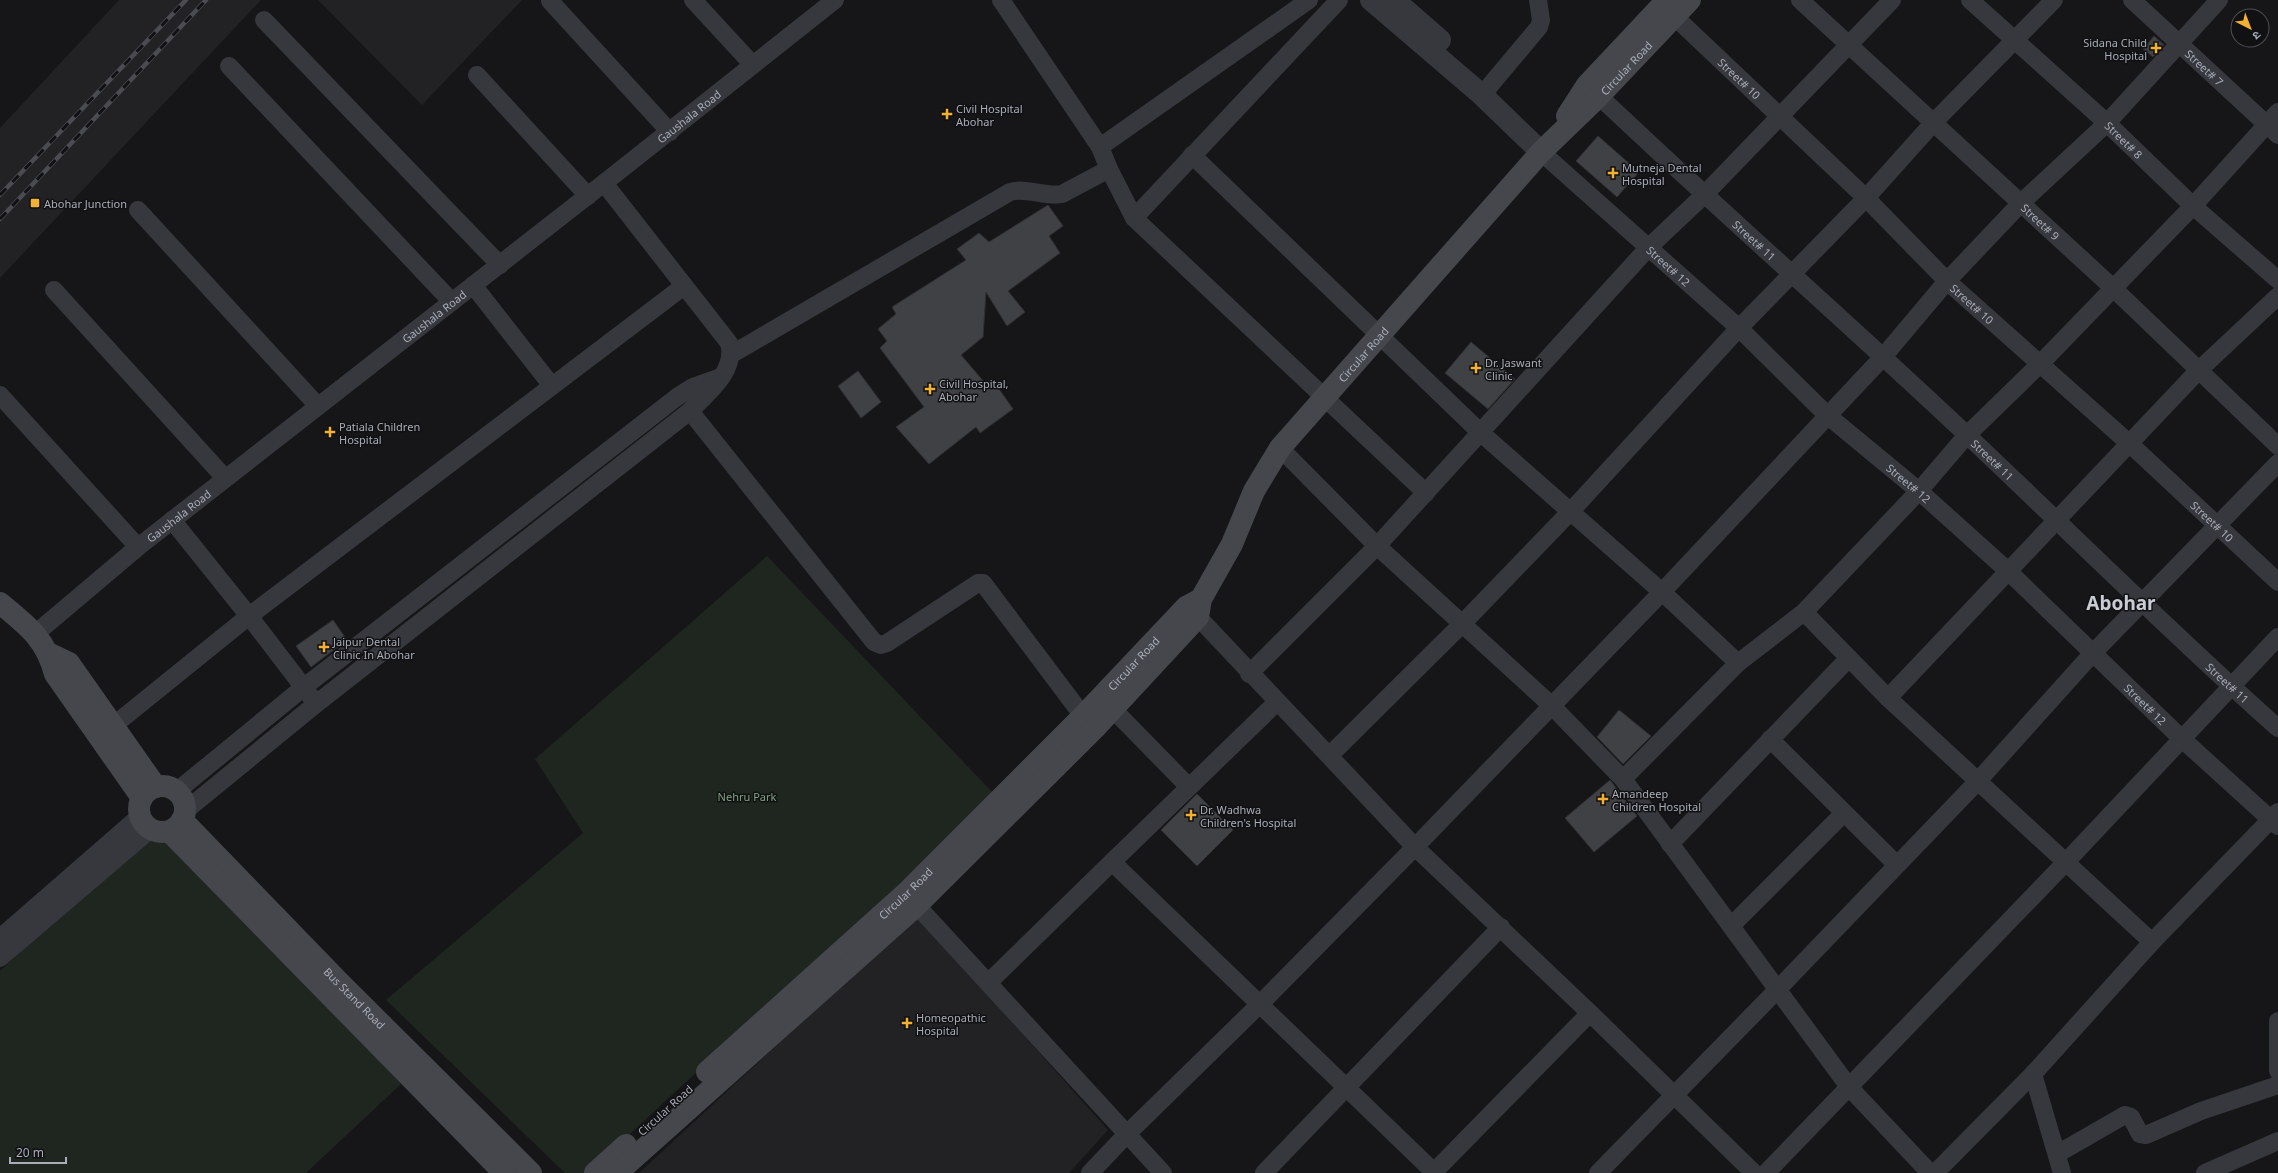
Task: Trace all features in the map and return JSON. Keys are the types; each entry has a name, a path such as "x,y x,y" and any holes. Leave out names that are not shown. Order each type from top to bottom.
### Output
{"main road":[{"name":"Circular Road","path":"1552,143 1570,108 1587,85 1671,8 1690,0"},
{"name":"Circular Road","path":"617,1173 911,900 1107,702 1186,607 1199,608 1232,544 1259,481 1280,448 1552,143 1599,96 1671,8"},
{"path":"0,603 35,634 50,654 68,663 106,731 161,813"},
{"name":"Circular Road","path":"595,1173 911,900 1083,716 1107,702"},
{"path":"161,813 163,786 177,791"},
{"name":"Bus Stand Road","path":"161,813 504,1173"},
{"name":"Bus Stand Road","path":"161,813 338,981 531,1173"}],"street":[{"path":"694,0 753,65"},
{"name":"Gaushala Road","path":"35,634 138,546 670,132 834,0"},
{"path":"1001,0 1100,147 1109,169 1134,218 1324,399 1426,493"},
{"path":"1100,147 1309,0"},
{"path":"1134,218 1339,0"},
{"path":"1370,0 1552,143"},
{"path":"1394,0 1486,90"},
{"path":"1486,90 1539,28 1541,20 1538,0"},
{"name":"Street# 9","path":"1800,0 1850,44 2112,287 2278,446"},
{"path":"1249,674 1377,546 1649,248 1704,195 1892,0"},
{"name":"Street# 8","path":"1970,0 2107,123 2193,206 2278,280"},
{"path":"1330,755 1462,624 1571,511 1739,328 1866,198 1934,122 2016,41 2054,0"},
{"name":"Street# 7","path":"2132,0 2179,44 2274,124"},
{"path":"1090,1173 1127,1134 1259,1005 1415,847 1550,705 1662,592 1883,357 1947,281 2021,203 2107,123 2219,0"},
{"path":"550,1 670,132"},
{"name":"Street# 10","path":"1671,8 1780,116 1866,198 1947,281 2130,444 2278,582"},
{"path":"264,20 500,265"},
{"path":"229,66 452,302"},
{"path":"477,75 588,196"},
{"name":"Street# 11","path":"1599,96 1704,195 1883,357 2142,604 2278,728"},
{"path":"1623,779 1738,663 1804,612 1919,491 1966,435 2040,364 2112,287 2274,124"},
{"name":"Street# 12","path":"1552,143 1649,248 1739,328 1827,415 1919,491 2008,571 2092,654 2181,738 2276,819"},
{"path":"1192,155 1481,433 1662,592 1738,663"},
{"path":"732,354 1010,192 1016,190 1054,196 1062,194 1109,169"},
{"path":"0,938 161,813 316,704 690,412 721,377 730,365 732,354 729,343 604,183"},
{"path":"138,210 318,406"},
{"path":"473,285 552,386"},
{"path":"106,731 249,616 684,286"},
{"path":"54,290 226,478"},
{"path":"1888,698 2130,444 2198,370 2278,296"},
{"path":"177,791 304,687 677,397 693,387 721,377"},
{"path":"0,395 138,546"},
{"path":"690,412 874,642 881,645 887,643 978,584 983,583 1083,716"},
{"path":"1280,448 1377,546 1550,705 1623,779 1849,1087 1930,1173"},
{"path":"1598,1173 1777,990 1976,782 2092,654 2218,527 2278,463"},
{"path":"172,520 249,616 316,704"},
{"path":"1199,608 1249,674 1330,755 1415,847 1501,927 1754,1173"},
{"path":"1804,612 1888,698 1976,782 2152,942"},
{"path":"1766,1173 2065,863 2181,738 2232,687 2278,637"},
{"path":"1670,844 1849,658"},
{"path":"1107,702 1189,787"},
{"path":"988,983 1277,702"},
{"path":"1770,739 1896,864"},
{"path":"0,958 161,813"},
{"path":"1731,926 1844,813"},
{"path":"1935,1173 2033,1074 2152,942 2276,819"},
{"path":"1112,862 1259,1005 1346,1086 1434,1173 1590,1013"},
{"path":"911,900 1163,1173"},
{"path":"1264,1173 1346,1086 1501,927"},
{"path":"2278,1021 2278,1071"},
{"path":"2033,1074 2059,1167 2125,1115 2131,1117 2140,1134 2146,1135 2201,1112 2278,1085"},
{"path":"2205,1173 2278,1141"}],"shaded area":[{"name":"Abohar Junction","path":"119,0 261,0 0,278 0,128"},
{"path":"318,0 522,0 422,105"},
{"name":"Homeopathic Hospital","path":"917,915 1108,1130 1069,1173 639,1173"}],"green space":[{"name":"Nehru Park","path":"767,556 995,795 588,1173 565,1173 386,1000 583,833 535,759"},
{"path":"159,825 401,1084 306,1173 0,1173 0,971"}],"building":[{"path":"2154,36 2164,45 2153,57 2143,49"},
{"path":"1598,136 1639,172 1617,197 1576,161"},
{"path":"1048,205 1063,226 1049,236 1060,253 1008,291 1025,312 1007,326 986,292 983,337 961,355 985,383 992,379 1013,409 980,433 976,427 929,464 896,427 924,407 880,348 887,341 878,329 896,314 892,307 966,260 957,249 979,233 989,242"},
{"path":"1471,342 1515,379 1488,409 1445,373"},
{"path":"858,371 881,402 861,418 838,386"},
{"path":"333,620 347,640 311,667 296,646"},
{"path":"1619,710 1651,736 1623,764 1597,737"},
{"path":"1610,780 1637,816 1594,852 1565,818"},
{"path":"1197,794 1233,830 1197,866 1161,830"}],"railway":[{"path":"0,195 186,0"},
{"path":"0,219 206,0"}],"place":[{"name":"Sidana Child Hospital","path":"2156,48"},
{"name":"Civil Hospital Abohar","path":"947,114"},
{"name":"Mutneja Dental Hospital","path":"1613,173"},
{"name":"Abohar Junction","path":"35,203"},
{"name":"Dr. Jaswant Clinic","path":"1476,368"},
{"name":"Civil Hospital, Abohar","path":"930,389"},
{"name":"Patiala Children Hospital","path":"330,432"},
{"name":"Jaipur Dental Clinic In Abohar","path":"324,647"},
{"name":"Amandeep Children Hospital","path":"1603,799"},
{"name":"Dr. Wadhwa Children's Hospital","path":"1191,815"},
{"name":"Homeopathic Hospital","path":"907,1023"}],"district":[{"name":"Abohar","path":"2121,603"}]}
